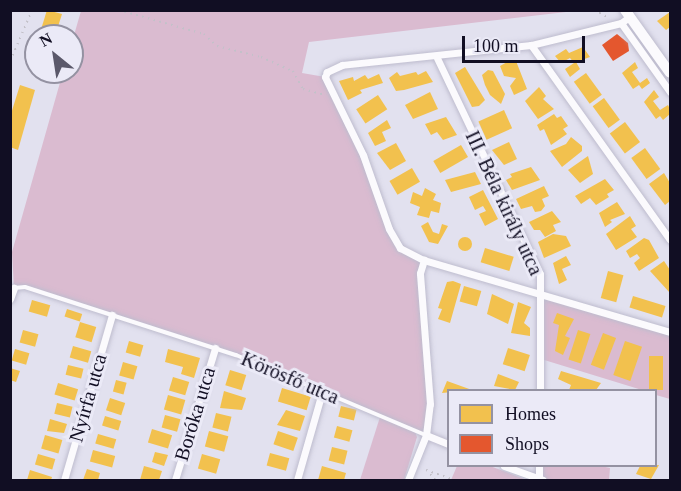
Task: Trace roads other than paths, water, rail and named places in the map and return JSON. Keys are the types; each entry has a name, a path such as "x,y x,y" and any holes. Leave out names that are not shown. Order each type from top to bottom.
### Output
{"main road":[{"path":"625,17 670,73"}],"street":[{"path":"670,92 625,17 531,45 437,58 342,65 327,72 325,77 331,94 363,155 393,239 408,253 424,260 542,292 670,332"},
{"path":"531,45 670,240"},
{"name":"III. Béla király utca","path":"437,58 540,274 542,292 540,389"},
{"path":"408,480 426,435 430,404 420,273 424,260"},
{"path":"10,299 14,288"},
{"name":"Nyírfa utca","path":"64,480 112,315"},
{"name":"Boróka utca","path":"175,480 215,348"},
{"path":"297,480 322,392"},
{"path":"426,435 447,444"},
{"path":"509,467 541,480"}],"lane":[{"name":"Körösfő utca","path":"14,288 25,287 215,348 426,435"}]}
